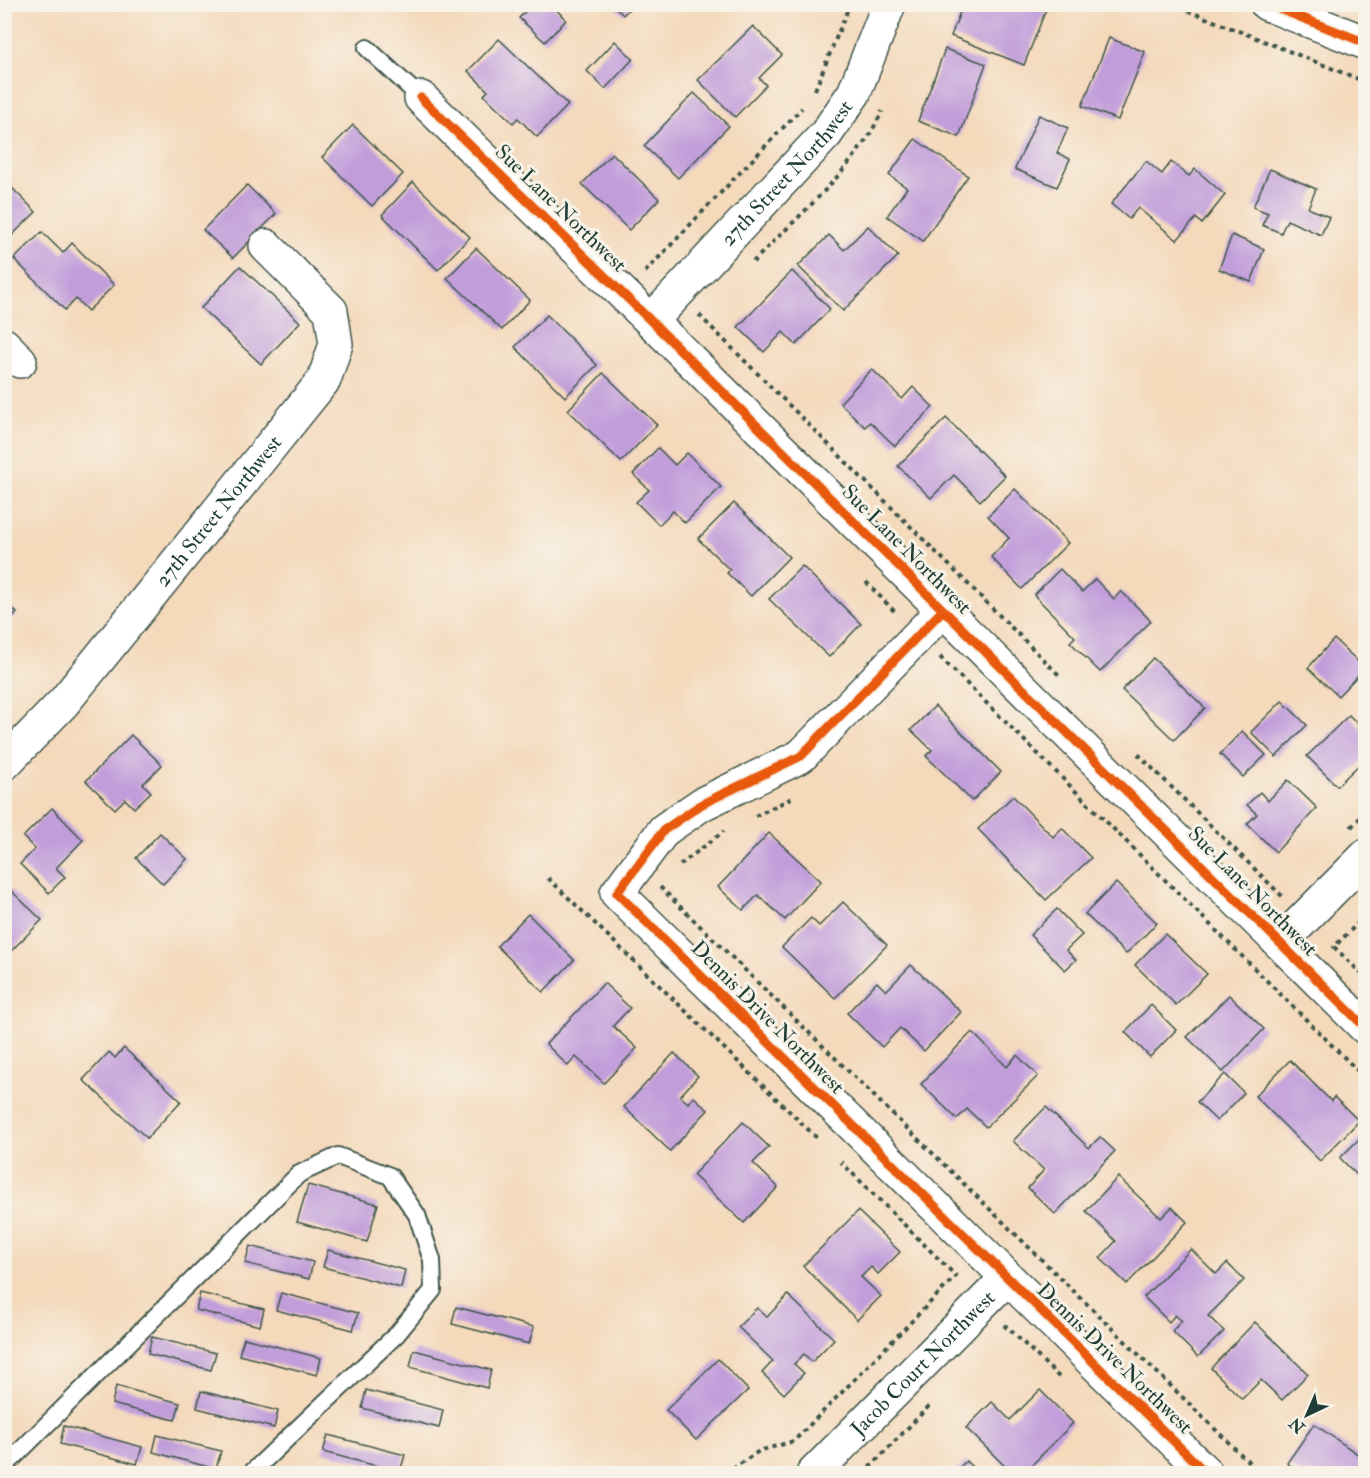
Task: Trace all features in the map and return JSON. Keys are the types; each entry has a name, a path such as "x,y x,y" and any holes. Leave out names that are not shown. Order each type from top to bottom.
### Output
{"street":[{"name":"27th Street Northwest","path":"651,321 826,134 854,93 890,4"},
{"path":"1268,4 1365,43"},
{"name":"Sue Lane Northwest","path":"421,98 651,321 1365,1028"},
{"name":"27th Street Northwest","path":"4,764 64,702 324,380 336,344 331,311 266,246"},
{"name":"Dennis Drive Northwest","path":"943,610 801,756 702,804 664,830 617,893 1207,1473"},
{"path":"1280,943 1357,842"},
{"name":"Jacob Court Northwest","path":"813,1473 1007,1278"}],"lane":[{"path":"367,48 421,98"},
{"path":"4,1467 299,1174 338,1156 390,1176 417,1215 432,1260 433,1290 396,1334 250,1473"}],"path":[{"path":"810,97 849,4"},
{"path":"1171,4 1365,82"},
{"path":"1236,30 1238,22"},
{"path":"642,276 805,104"},
{"path":"696,311 1064,680"},
{"path":"935,652 1365,1079"},
{"path":"1131,747 1282,897 1291,888"},
{"path":"748,819 798,795"},
{"path":"1357,842 1365,812"},
{"path":"675,870 690,855 728,829"},
{"path":"548,878 820,1141"},
{"path":"667,878 659,886 1261,1473"},
{"path":"1365,915 1334,947 1365,978"},
{"path":"725,1473 759,1451 794,1441 956,1276 837,1158"},
{"path":"998,1334 1006,1326 1066,1383"},
{"path":"863,1473 935,1400"}],"building":[{"path":"532,4 551,4 566,20 545,42 519,18"},
{"path":"612,4 634,4 623,15"},
{"path":"963,4 991,4 998,7 999,4 1040,4 1047,7 1024,65 951,36"},
{"path":"753,26 782,55 759,78 766,85 735,117 698,80"},
{"path":"1109,38 1145,52 1118,120 1082,106"},
{"path":"499,39 568,105 537,137 518,118 513,123 484,95 488,91 468,71"},
{"path":"615,41 633,59 605,89 587,71"},
{"path":"945,49 986,64 959,137 918,121"},
{"path":"694,93 729,126 678,178 644,146"},
{"path":"1039,115 1068,128 1057,153 1070,159 1057,187 1015,169"},
{"path":"353,125 403,174 372,206 322,157"},
{"path":"915,139 968,176 923,241 887,216 907,188 889,175"},
{"path":"612,153 659,199 629,230 582,184"},
{"path":"1146,161 1162,174 1171,162 1189,176 1195,169 1225,195 1202,224 1196,218 1177,240 1138,208 1129,219 1111,204"},
{"path":"1270,169 1316,189 1308,208 1329,217 1321,235 1287,220 1281,233 1262,225 1268,213 1253,207"},
{"path":"4,180 36,212 4,243"},
{"path":"413,182 470,237 438,270 382,215"},
{"path":"247,185 276,214 233,258 203,230"},
{"path":"868,226 898,256 843,311 798,266 829,235 844,250"},
{"path":"42,232 63,253 72,243 114,285 88,311 76,299 65,310 14,259"},
{"path":"1232,235 1264,249 1251,282 1219,269"},
{"path":"476,248 530,300 502,330 447,278"},
{"path":"240,266 300,322 261,364 201,308"},
{"path":"792,271 830,309 796,345 783,332 764,352 738,327"},
{"path":"547,315 597,365 565,397 515,347"},
{"path":"872,369 902,399 913,387 933,407 895,446 870,422 865,427 840,403"},
{"path":"603,373 657,425 621,462 568,410"},
{"path":"946,418 1005,476 980,501 954,475 931,498 898,466"},
{"path":"658,448 675,465 687,453 721,487 685,523 673,511 659,525 636,502 649,490 633,474"},
{"path":"1015,489 1068,543 1022,589 991,557 1009,538 988,516"},
{"path":"734,503 789,557 751,596 727,573 730,570 698,539"},
{"path":"802,566 861,624 829,657 769,599"},
{"path":"1060,569 1082,592 1095,579 1114,599 1121,591 1151,621 1100,672 1070,642 1075,637 1034,595"},
{"path":"5,601 17,613 5,626"},
{"path":"1334,639 1365,668 1338,696 1308,668"},
{"path":"1153,658 1205,708 1174,740 1122,690"},
{"path":"1282,701 1307,725 1276,757 1251,732"},
{"path":"935,706 1001,772 972,801 926,756 932,750 911,730"},
{"path":"1349,715 1366,732 1366,758 1337,786 1307,756"},
{"path":"1242,731 1266,755 1243,777 1220,754"},
{"path":"131,735 162,765 143,784 151,792 134,808 125,799 115,809 86,781"},
{"path":"1288,780 1317,808 1276,852 1247,824 1257,814 1247,805 1260,792 1268,801"},
{"path":"1013,796 1053,837 1062,828 1091,858 1046,900 978,829"},
{"path":"52,808 83,840 56,868 65,877 49,893 20,864 35,849 23,837"},
{"path":"160,833 187,859 163,884 136,858"},
{"path":"769,833 821,881 785,920 758,895 743,910 718,887"},
{"path":"1116,883 1157,923 1126,954 1085,914"},
{"path":"4,884 42,920 4,958"},
{"path":"843,902 887,945 835,998 782,947 811,918 819,926"},
{"path":"1057,909 1082,935 1066,950 1076,960 1065,970 1030,935"},
{"path":"528,914 574,960 543,992 497,946"},
{"path":"1165,934 1207,974 1176,1005 1135,965"},
{"path":"911,965 961,1012 924,1051 900,1028 882,1047 847,1013 877,982 886,991"},
{"path":"604,983 630,1008 613,1026 637,1048 604,1083 576,1057 568,1066 546,1044"},
{"path":"1229,995 1264,1029 1223,1072 1187,1037"},
{"path":"1151,1005 1176,1030 1150,1057 1125,1032"},
{"path":"972,1032 1007,1067 1017,1055 1038,1076 986,1127 967,1109 957,1119 921,1084"},
{"path":"124,1048 181,1101 147,1138 83,1080 109,1052 115,1058"},
{"path":"674,1053 698,1076 680,1096 688,1103 694,1097 708,1110 670,1151 624,1107"},
{"path":"1290,1060 1331,1101 1334,1097 1359,1121 1320,1161 1255,1096"},
{"path":"1225,1074 1244,1093 1217,1121 1197,1102"},
{"path":"1046,1107 1089,1148 1100,1137 1115,1151 1055,1214 1028,1188 1044,1170 1013,1141"},
{"path":"743,1122 769,1147 753,1163 778,1187 744,1223 693,1175"},
{"path":"1366,1132 1366,1184 1340,1158"},
{"path":"1118,1177 1161,1218 1172,1207 1187,1222 1127,1284 1100,1258 1116,1241 1086,1211"},
{"path":"308,1185 378,1204 367,1242 297,1222"},
{"path":"858,1211 900,1252 878,1274 871,1267 861,1277 881,1296 857,1320 803,1266"},
{"path":"250,1246 313,1262 309,1279 245,1263"},
{"path":"1191,1249 1216,1274 1227,1263 1244,1280 1208,1316 1224,1331 1198,1357 1172,1331 1182,1321 1175,1315 1169,1322 1144,1297"},
{"path":"328,1250 405,1270 401,1288 323,1267"},
{"path":"200,1293 264,1309 260,1326 196,1310"},
{"path":"281,1293 358,1313 353,1330 276,1310"},
{"path":"788,1295 834,1339 812,1362 804,1354 794,1364 804,1373 784,1394 762,1373 773,1361 738,1327 757,1308 767,1317"},
{"path":"456,1307 534,1327 529,1344 452,1324"},
{"path":"1255,1322 1308,1374 1282,1400 1261,1380 1242,1399 1211,1368"},
{"path":"152,1337 216,1353 211,1370 148,1354"},
{"path":"244,1338 321,1358 317,1375 239,1355"},
{"path":"414,1350 491,1370 487,1388 410,1367"},
{"path":"718,1359 748,1390 696,1440 666,1410"},
{"path":"116,1386 180,1403 175,1420 112,1404"},
{"path":"366,1390 443,1410 439,1428 362,1408"},
{"path":"1040,1390 1073,1423 1032,1465 1041,1474 1013,1474 966,1428 992,1402 1010,1420"},
{"path":"201,1391 278,1411 274,1428 197,1408"},
{"path":"1314,1424 1366,1460 1366,1474 1302,1474 1287,1463"},
{"path":"64,1426 142,1447 137,1464 60,1444"},
{"path":"157,1435 221,1451 216,1469 153,1452"},
{"path":"328,1435 405,1455 400,1472 323,1452"},
{"path":"966,1461 979,1474 953,1474"}],"cycle path":[{"path":"1267,4 1366,43"},
{"path":"421,98 651,321 1366,1028"},
{"path":"943,610 801,756 702,804 664,830 617,893 1207,1474"}]}
